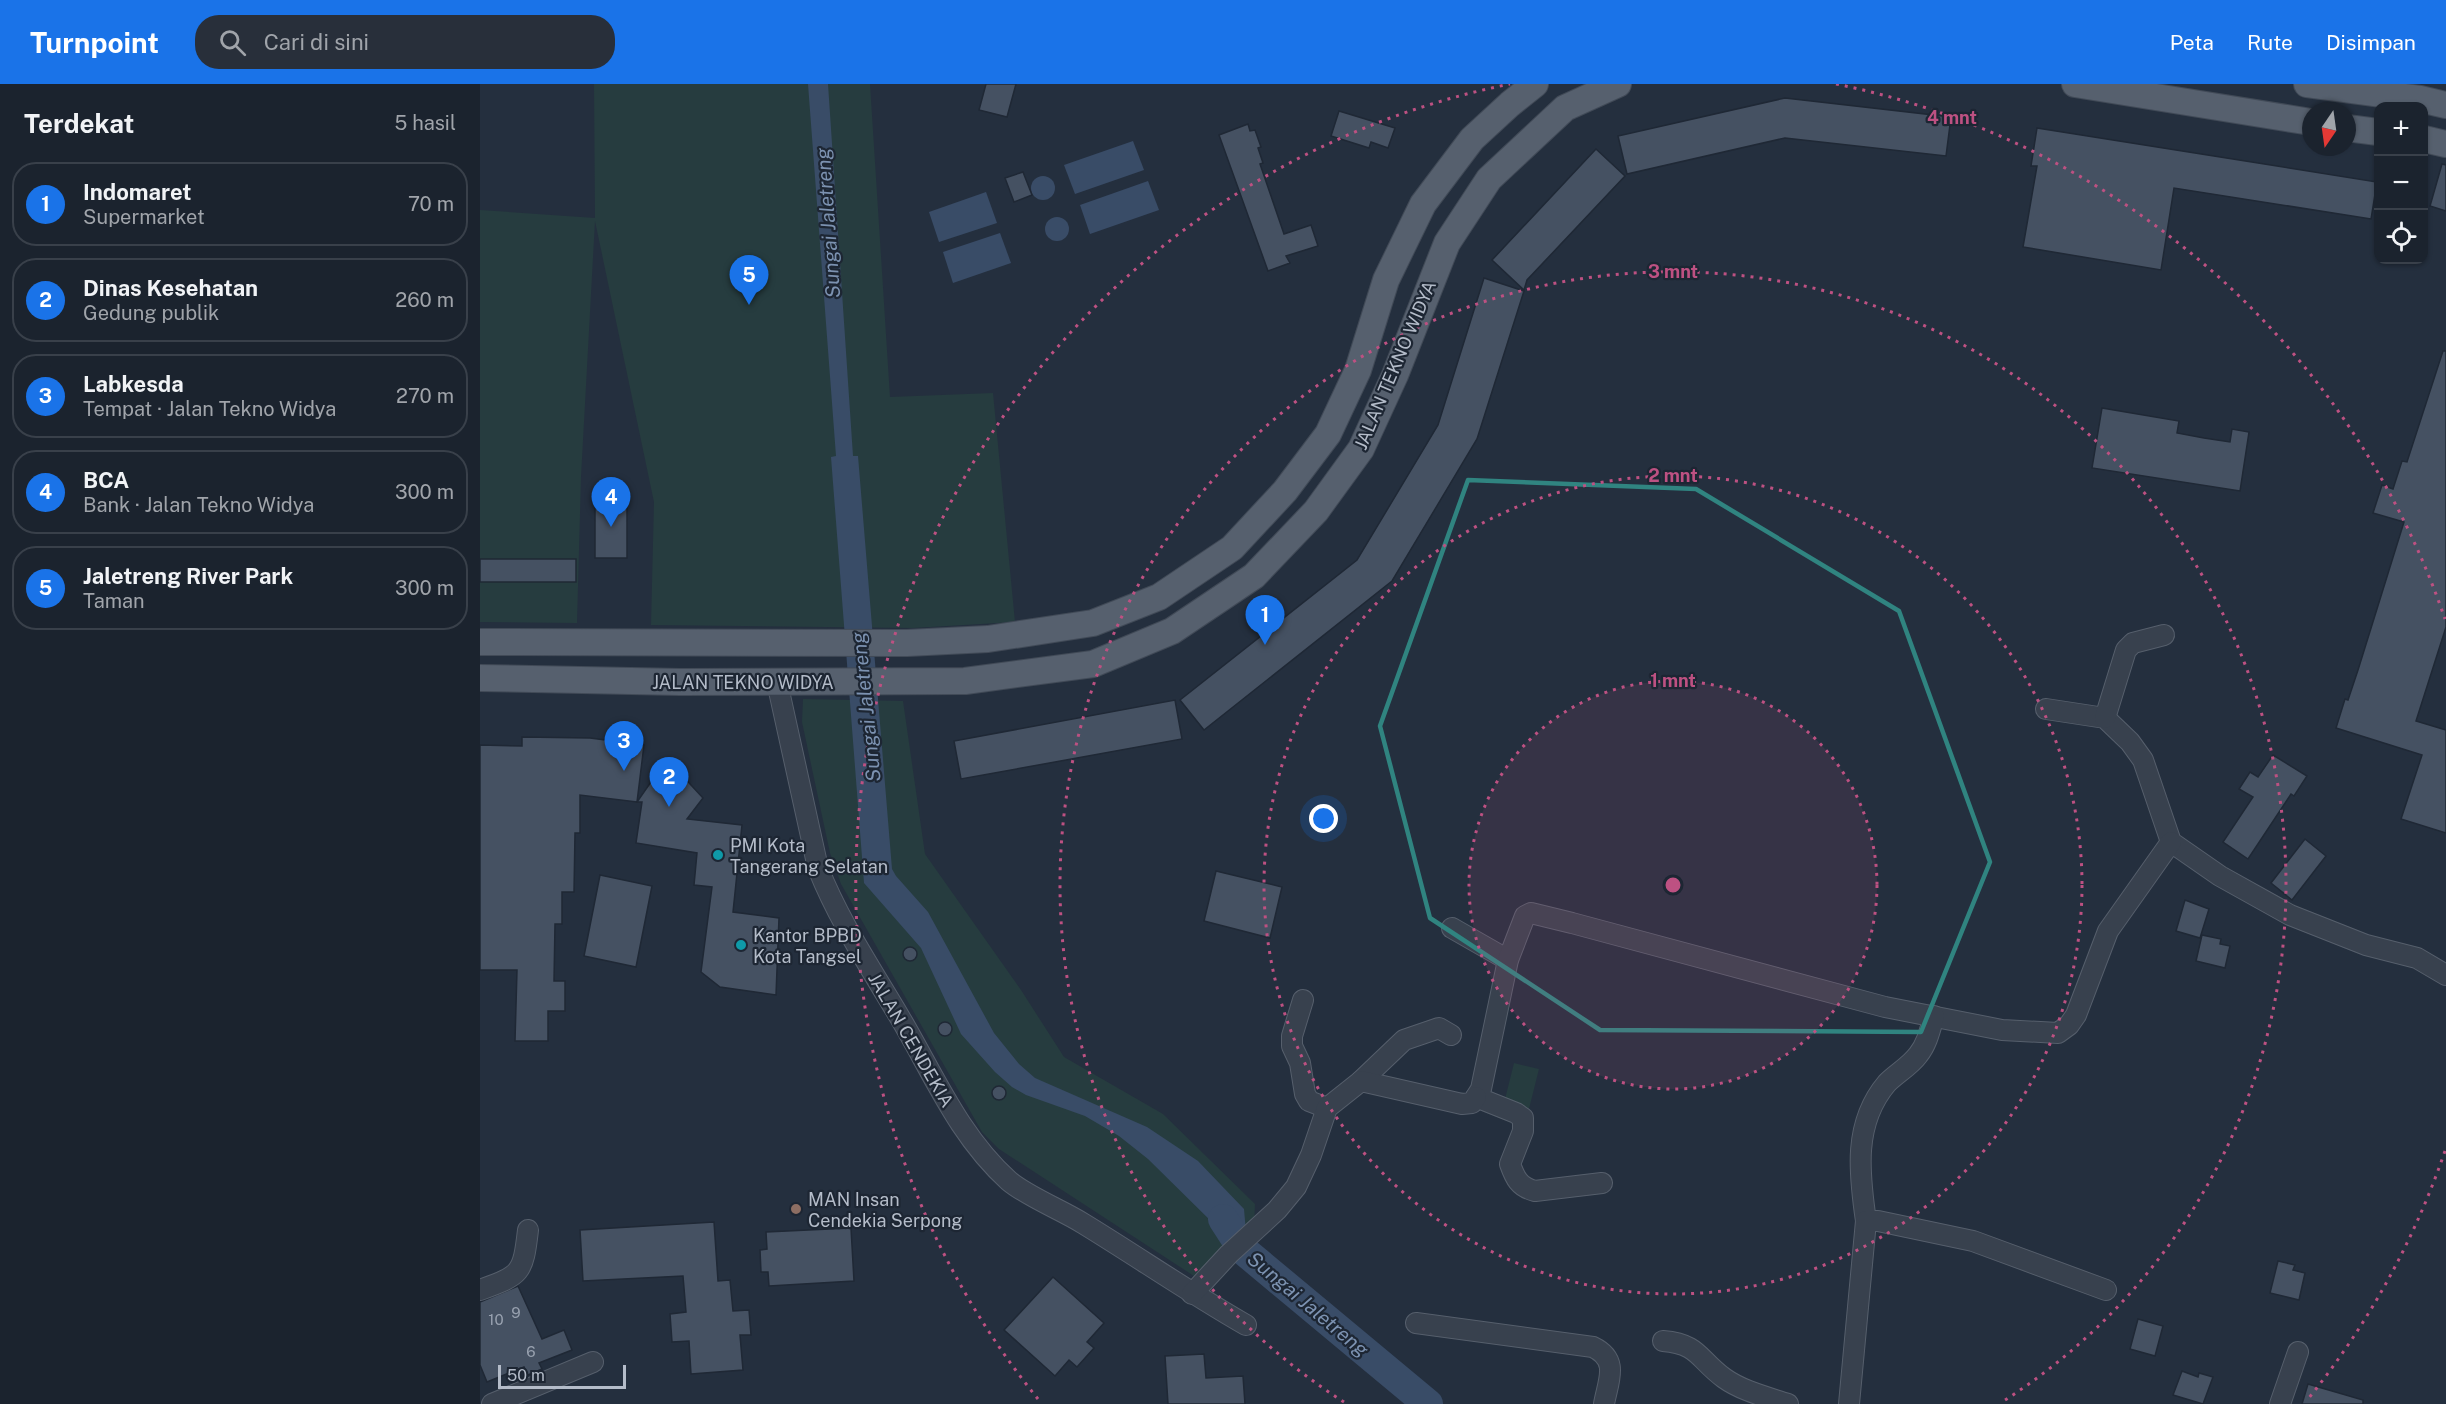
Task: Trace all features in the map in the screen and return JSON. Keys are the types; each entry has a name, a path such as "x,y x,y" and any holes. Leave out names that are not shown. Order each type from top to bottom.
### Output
{"main road":[{"name":"JALAN TEKNO WIDYA","path":"480,642 907,643 988,639 1093,623 1159,597 1232,548 1285,491 1328,434 1358,370 1386,279 1423,204 1472,139 1535,84"},
{"name":"JALAN TEKNO WIDYA","path":"480,678 806,683 987,680 1093,664 1172,631 1254,576 1316,511 1361,449 1395,375 1447,243 1489,179 1565,108 1618,84"},
{"path":"2074,84 2302,121"},
{"path":"2307,84 2420,99 2446,105"},
{"path":"2356,129 2374,131"},
{"path":"2428,140 2446,144"}],"street":[{"path":"2105,718 2126,650 2133,643 2164,635"},
{"name":"JALAN CENDEKIA","path":"777,682 818,868 826,888 854,944 899,1017 945,1100 977,1149 1011,1183 1083,1223 1192,1294 1246,1325"},
{"path":"2046,710 2105,718 2130,742 2143,760 2171,842 2220,876 2290,915 2366,945 2417,958 2446,975"},
{"path":"1361,1081 1462,1104 1472,1103 1481,1089 1508,960 1522,922 1525,916 1531,913 1885,1007 2002,1030 2058,1033 2069,1025 2076,1015 2108,931 2171,842"},
{"path":"1452,928 1508,960"},
{"path":"1303,1000 1292,1036 1292,1046 1300,1063 1305,1094 1309,1101 1327,1108"},
{"path":"1850,1404 1866,1221 1859,1175 1860,1145 1873,1106 1887,1084 1918,1056 1925,1044 1934,1016"},
{"path":"1192,1294 1229,1254 1277,1210 1296,1187 1311,1155 1327,1108 1361,1081 1404,1040 1439,1028 1451,1035"},
{"path":"1476,1097 1523,1118 1523,1131 1510,1164 1515,1178 1524,1189 1535,1191 1602,1184"},
{"path":"1866,1221 1878,1221 1973,1241 2106,1290"},
{"path":"480,1290 517,1274 525,1256 528,1230"},
{"path":"1416,1323 1593,1347 1603,1352 1609,1359 1611,1367 1604,1404"},
{"path":"1663,1341 1677,1342 1690,1347 1724,1378 1745,1389 1788,1404"},
{"path":"2280,1404 2298,1352"},
{"path":"492,1404 592,1362"}],"highlighted area":[{"path":"1468,480 1696,489 1899,611 1990,862 1921,1032 1600,1030 1430,918 1380,726"}],"green space":[{"path":"594,84 870,84 890,397 993,393 1015,622 913,628 651,625 654,502 595,221 581,477 577,623 480,622 480,210 595,218"},
{"path":"803,699 903,701 925,854 1021,990 1064,1057 1163,1114 1255,1204 1254,1225 1197,1278 999,1149 982,1132 841,884 830,853 802,722"},
{"path":"1514,1063 1539,1069 1529,1109 1504,1103"}],"water":[{"path":"808,84 828,84 853,456 858,456 892,869 928,912 994,1033 1019,1064 1035,1078 1147,1127 1198,1161 1244,1209 1247,1244 1235,1256 1217,1232 1217,1227 1148,1159 1119,1136 1085,1116 1026,1095 1012,1087 995,1072 961,1034 921,948 864,883 831,457 836,456"},
{"path":"1133,141 1144,170 1075,194 1064,165"},
{"path":"1043,176 1051,180 1055,188 1051,196 1043,200 1035,196 1031,188 1035,180"},
{"path":"1148,181 1159,210 1090,234 1080,205"},
{"path":"986,192 997,223 939,242 929,212"},
{"path":"1057,217 1065,221 1069,229 1065,237 1057,241 1049,237 1045,229 1049,221"},
{"path":"1000,233 1011,263 953,283 943,252"}],"building":[{"path":"986,84 1016,84 1007,117 979,110"},
{"path":"1785,98 1951,117 1946,156 1785,138 1627,174 1618,136"},
{"path":"1339,111 1395,128 1388,148 1371,142 1369,148 1331,136"},
{"path":"1248,124 1250,131 1255,130 1261,147 1258,148 1263,163 1260,164 1284,234 1311,225 1318,246 1286,256 1290,263 1268,271 1219,135"},
{"path":"2037,128 2374,182 2374,200 2371,219 2174,188 2161,270 2023,247 2037,166 2031,166"},
{"path":"1596,149 1625,176 1527,280 1524,290 1492,260"},
{"path":"2442,164 2446,165 2446,211 2430,206"},
{"path":"1023,172 1032,195 1014,202 1005,178"},
{"path":"1484,278 1524,291 1477,439 1392,581 1204,730 1180,700 1357,560 1438,425"},
{"path":"2443,351 2446,351 2446,627 2416,721 2446,730 2446,833 2401,819 2422,755 2336,728 2345,699 2348,700 2358,670 2404,522 2373,513 2382,485 2393,489 2402,461 2407,462"},
{"path":"2102,408 2179,421 2177,433 2204,438 2230,442 2232,429 2249,432 2240,491 2092,468"},
{"path":"595,496 627,496 627,558 595,558"},
{"path":"480,559 576,559 576,582 480,582"},
{"path":"1175,700 1182,739 961,779 954,741"},
{"path":"522,737 590,738 644,745 637,802 580,795 580,833 575,833 574,892 562,892 562,924 555,924 554,981 565,981 565,1011 548,1011 548,1041 515,1041 517,970 480,970 480,745 522,746"},
{"path":"2273,755 2307,776 2294,796 2291,794 2248,859 2223,842 2253,797 2239,789 2250,772 2258,777"},
{"path":"667,759 703,798 687,819 742,825 733,912 779,918 776,995 720,987 701,972 712,887 694,885 697,853 636,843 642,802 637,802"},
{"path":"2305,839 2326,856 2292,900 2271,883"},
{"path":"1216,871 1282,887 1270,938 1204,921"},
{"path":"600,875 652,886 636,967 584,956"},
{"path":"2185,900 2209,909 2200,938 2176,931"},
{"path":"2202,935 2221,939 2220,944 2230,946 2225,968 2196,961"},
{"path":"907,947 913,947 917,954 913,961 907,961 903,957 903,951"},
{"path":"942,1022 948,1022 952,1029 948,1036 942,1036 938,1032 938,1026"},
{"path":"996,1086 1002,1086 1006,1093 1002,1100 996,1100 992,1096 992,1090"},
{"path":"714,1222 718,1281 730,1280 733,1311 749,1310 751,1335 740,1335 743,1370 691,1374 689,1341 672,1342 670,1314 686,1312 683,1276 583,1281 580,1230"},
{"path":"851,1228 854,1281 769,1286 768,1272 761,1272 760,1250 767,1249 766,1232"},
{"path":"2278,1261 2295,1265 2293,1270 2305,1273 2299,1300 2270,1293"},
{"path":"1053,1277 1104,1323 1087,1342 1094,1348 1077,1367 1069,1360 1055,1376 1004,1330"},
{"path":"518,1286 542,1339 564,1330 572,1350 539,1363 542,1369 528,1375 524,1367 487,1382 480,1365 480,1302"},
{"path":"2138,1319 2163,1326 2155,1356 2130,1349"},
{"path":"1204,1354 1206,1378 1243,1376 1245,1404 1168,1404 1165,1356"},
{"path":"2182,1371 2198,1377 2199,1373 2213,1377 2203,1404 2173,1395"},
{"path":"2308,1384 2363,1400 2363,1404 2302,1404"}],"waterway":[{"name":"Sungai Jaletreng","path":"1223,1219 1243,1250 1428,1404"}],"place":[{"name":"Jaletreng River Park","path":"749,305"},
{"name":"BCA","path":"611,527"},
{"name":"Indomaret","path":"1265,645"},
{"name":"Labkesda","path":"624,771"},
{"name":"Dinas Kesehatan","path":"669,807"},
{"name":"PMI Kota Tangerang Selatan","path":"718,855"},
{"name":"Kantor BPBD Kota Tangsel","path":"741,945"},
{"name":"MAN Insan Cendekia Serpong","path":"796,1209"}]}
